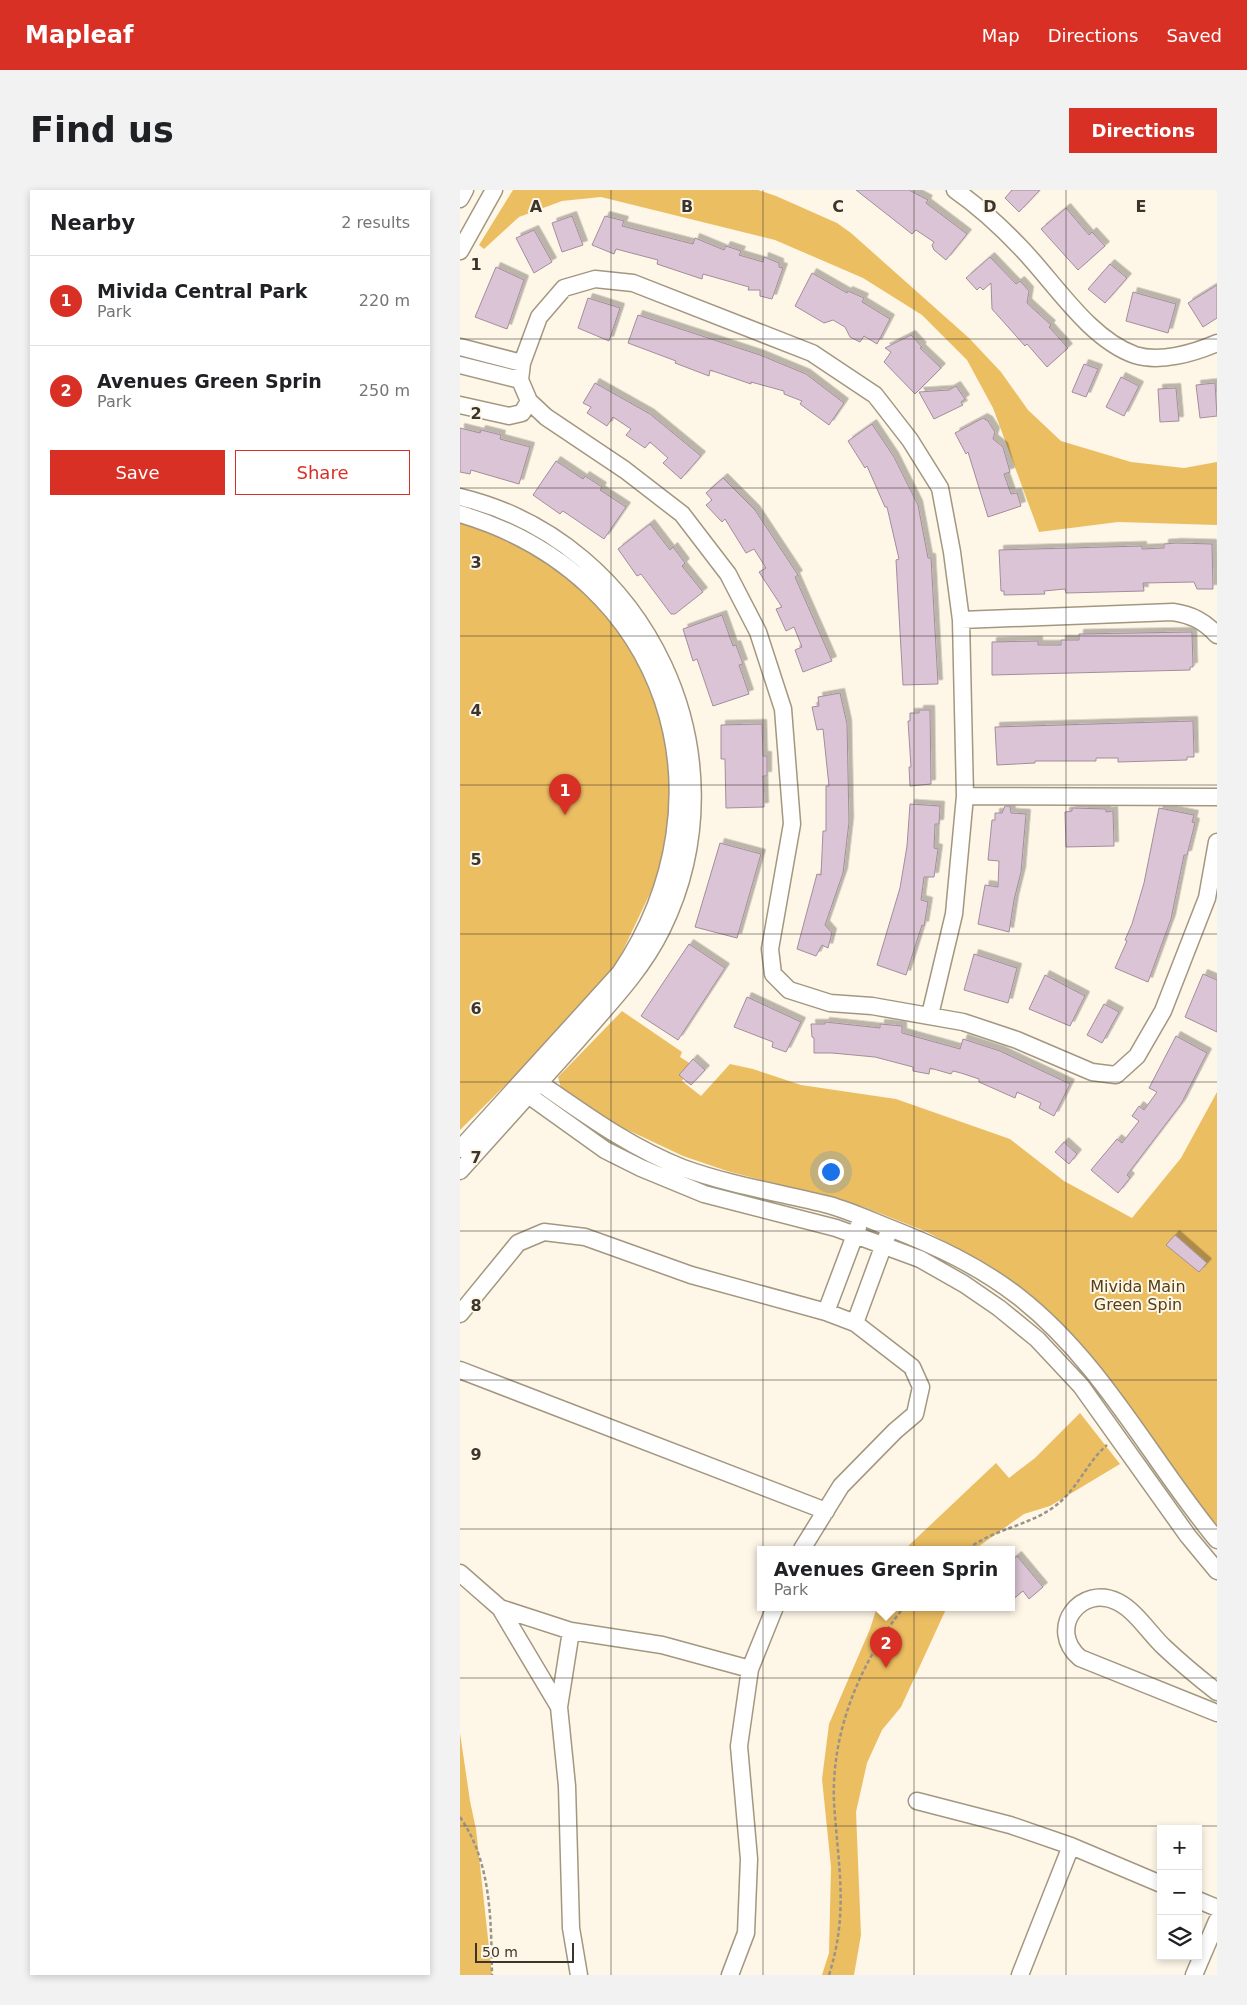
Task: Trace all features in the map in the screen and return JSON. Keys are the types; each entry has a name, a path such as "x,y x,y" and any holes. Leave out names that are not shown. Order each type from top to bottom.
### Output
{"street":[{"path":"460,199 465,190"},
{"path":"460,251 494,190"},
{"path":"956,190 1021,248 1070,303 1106,339 1136,355 1161,357 1197,352 1217,344"},
{"path":"930,1015 954,914 965,796 961,620 952,552 940,488 910,440 875,395 812,353 633,283 595,279 564,288 539,317 522,363 520,380 530,401 546,416 625,470 682,514 728,574 758,632 782,709 792,824 770,949 773,974 789,990 830,1003 930,1015 963,1022 1017,1040 1092,1072 1116,1075 1137,1056 1163,1011 1207,898 1217,842"},
{"path":"460,347 522,363"},
{"path":"460,365 520,380"},
{"path":"460,405 509,416 522,413 530,401"},
{"path":"460,498 492,507 532,524 569,548 602,576 630,609 664,664 679,703 689,744 693,788 690,833 677,893 651,950 622,990 528,1085 460,1148"},
{"path":"460,514 485,522 530,543 570,569 602,598 626,629 648,666 666,708 676,751 679,793 675,837 664,882 647,925 620,973 460,1171"},
{"path":"961,620 1173,612 1191,615 1209,626 1217,635"},
{"path":"965,796 1217,797"},
{"path":"528,1085 621,1137 683,1168 734,1183 832,1206 862,1216 941,1248 980,1269 1018,1296 1060,1334 1100,1377 1217,1540"},
{"path":"528,1085 606,1150 680,1186 724,1200 836,1228 854,1237 920,1259 999,1308 1025,1328 1081,1386 1118,1435 1188,1536 1217,1571"},
{"path":"826,1312 862,1216"},
{"path":"855,1323 890,1228"},
{"path":"460,1314 518,1244 544,1232 585,1237 691,1275 826,1312 855,1323 912,1367 920,1387 915,1414 842,1486 804,1546"},
{"path":"460,1370 826,1511"},
{"path":"460,1573 500,1608 559,1707"},
{"path":"1217,1692 1164,1648 1130,1612 1115,1600 1106,1598 1087,1600 1073,1610 1069,1617 1067,1640 1070,1647 1080,1658 1217,1713"},
{"path":"500,1608 571,1631 662,1645 750,1668"},
{"path":"730,1975 746,1933 749,1860 739,1746 750,1668 773,1611"},
{"path":"571,1631 559,1707 567,1786 571,1928 579,1975"},
{"path":"916,1801 1010,1825 1071,1846 1157,1882"},
{"path":"1020,1975 1071,1846"},
{"path":"1202,1902 1217,1908"},
{"path":"1194,1975 1217,1921"}],"path":[{"path":"974,1546 1053,1508 1076,1487 1098,1453 1118,1435"},
{"path":"829,1975 838,1946 841,1913 840,1860 834,1801 840,1744 855,1687 877,1642 901,1611"},
{"path":"460,1817 476,1847 489,1896 492,1975"}],"green space":[{"path":"513,190 758,190 837,223 851,233 969,338 1001,372 1028,410 1061,441 1131,462 1184,468 1217,462 1217,525 1118,522 1039,532 993,408 967,360 922,315 863,278 775,240 601,197 562,201 519,217 484,249 479,245"},
{"path":"460,521 502,535 544,561 577,584 607,616 634,654 653,699 666,740 672,790 666,841 655,883 616,965 562,1029 460,1130"},
{"name":"Mivida Main Green Spin","path":"622,1011 682,1052 680,1057 691,1064 682,1081 701,1096 730,1064 753,1069 801,1085 896,1099 1010,1139 1064,1181 1132,1218 1181,1158 1217,1092 1217,1530 1200,1512 1096,1362 1042,1308 984,1263 927,1232 864,1207 727,1171 683,1156 615,1124 561,1088 558,1077"},
{"path":"1080,1413 1120,1464 1050,1506 1024,1514 979,1546 908,1546 996,1463 1009,1478 1035,1458"},
{"path":"876,1611 945,1611 901,1707 882,1730 867,1763 856,1812 861,1935 854,1975 822,1975 829,1953 831,1867 822,1779 829,1724 870,1629"},
{"path":"460,1733 476,1829 492,1975 460,1975"}],"building":[{"path":"856,190 909,190 928,200 926,203 967,234 946,260 934,250 932,245 934,242 916,230 912,234"},
{"path":"1012,190 1040,190 1019,212 1005,198"},
{"path":"1066,208 1089,235 1092,232 1105,246 1078,270 1041,229"},
{"path":"572,216 583,245 562,252 552,223"},
{"path":"605,216 624,221 622,226 693,244 695,238 724,250 726,246 741,251 739,255 763,262 764,257 779,263 779,267 783,268 772,299 760,296 760,290 748,290 749,287 703,274 702,279 657,264 658,260 616,249 614,254 592,245"},
{"path":"534,230 552,262 534,273 516,238"},
{"path":"990,257 1016,284 1020,281 1029,291 1027,303 1051,325 1049,327 1068,348 1047,367 1027,344 1025,346 992,309 991,283 983,290 980,287 977,290 966,278"},
{"path":"1110,264 1127,278 1105,303 1088,289"},
{"path":"496,267 524,280 507,329 475,317"},
{"path":"812,273 847,293 848,291 864,298 862,302 890,319 877,344 864,336 860,342 850,337 845,327 833,320 824,323 795,306"},
{"path":"1217,285 1217,318 1203,327 1188,303"},
{"path":"1133,292 1176,304 1168,333 1126,321"},
{"path":"588,298 620,308 609,341 578,328"},
{"path":"638,315 760,355 806,374 844,403 829,425 800,404 802,401 784,394 784,391 751,382 751,384 710,370 709,376 628,343"},
{"path":"911,335 922,347 920,348 941,368 915,394 884,362 891,352 885,348"},
{"path":"1084,364 1098,369 1086,397 1072,392"},
{"path":"1121,377 1139,386 1124,416 1106,407"},
{"path":"595,383 650,414 701,456 681,479 663,463 668,458 650,442 645,448 626,435 631,429 613,417 607,426 587,413 591,407 583,403"},
{"path":"1215,383 1217,416 1200,418 1196,385"},
{"path":"956,386 965,399 961,402 963,405 934,419 919,392 949,390"},
{"path":"1176,388 1179,421 1160,422 1158,389"},
{"path":"983,418 988,421 995,432 993,439 1003,447 1010,472 1004,474 1011,494 1017,493 1021,506 988,517 968,452 966,454 955,433"},
{"path":"872,424 894,457 918,505 928,558 931,558 938,684 903,685 896,560 899,559 887,507 885,507 867,466 865,468 848,441"},
{"path":"460,428 480,433 481,430 501,435 500,439 530,447 519,484 471,470 470,474 460,472"},
{"path":"556,461 583,479 585,476 602,487 600,490 626,507 604,539 563,511 560,514 533,495"},
{"path":"723,478 755,510 798,575 795,577 832,661 803,672 795,650 802,647 794,627 786,631 776,609 782,607 759,572 766,568 754,549 746,553 725,519 722,522 706,505 712,500 706,493"},
{"path":"650,524 670,550 673,547 685,563 682,566 703,592 675,614 671,614 641,574 637,576 618,549"},
{"path":"1164,544 1212,544 1213,589 1197,589 1194,582 1143,583 1144,591 1066,593 1065,589 1044,591 1045,594 1004,595 1004,591 1001,591 999,550 1142,546 1142,549 1164,548"},
{"path":"722,615 733,646 736,645 743,664 739,665 749,694 713,706 697,659 693,661 683,629"},
{"path":"1192,632 1193,667 1190,667 1190,670 992,675 992,642 1038,641 1038,645 1061,645 1061,640 1079,640 1079,634"},
{"path":"840,693 847,724 849,822 843,873 825,925 832,933 828,948 822,945 816,956 797,949 817,874 821,875 823,831 826,831 826,786 829,786 823,729 817,730 812,707 819,706 818,697"},
{"path":"919,710 930,710 931,784 910,786 909,767 911,767 908,721 910,721 910,713 919,713"},
{"path":"1193,721 1194,757 1187,757 1187,760 1118,762 1118,758 1096,758 1096,761 1035,761 1035,763 997,765 995,727"},
{"path":"762,724 763,756 767,756 767,776 763,776 764,807 726,808 725,759 721,759 721,725"},
{"path":"910,804 940,806 939,824 935,824 934,848 938,849 934,877 924,877 921,900 928,902 924,926 922,925 906,975 877,965 900,888 907,846"},
{"path":"1005,806 1010,806 1011,813 1026,814 1021,872 1009,932 978,924 985,885 998,887 999,861 988,860 992,820 995,820 995,813 1002,813"},
{"path":"1072,808 1106,809 1106,812 1113,811 1114,846 1066,847 1065,812 1072,811"},
{"path":"1159,808 1194,815 1192,822 1195,823 1187,855 1184,855 1171,919 1148,982 1115,968 1127,941 1125,940 1132,924 1144,883"},
{"path":"720,843 761,854 737,938 695,927"},
{"path":"689,944 725,968 678,1040 641,1016"},
{"path":"974,954 1017,968 1008,1003 964,990"},
{"path":"1203,974 1217,980 1217,1032 1185,1017"},
{"path":"1045,975 1085,996 1070,1026 1029,1009"},
{"path":"747,997 801,1022 786,1052 772,1047 773,1042 734,1027"},
{"path":"1104,1004 1119,1012 1102,1043 1087,1035"},
{"path":"825,1022 880,1028 880,1024 902,1026 902,1033 960,1049 963,1039 1000,1051 1070,1084 1054,1116 1039,1108 1041,1103 1017,1092 1015,1098 979,1082 979,1079 961,1073 953,1071 951,1074 930,1068 929,1074 913,1071 913,1067 875,1057 814,1053 814,1038 812,1037 811,1024 825,1024"},
{"path":"1176,1036 1207,1053 1181,1104 1127,1175 1130,1178 1118,1193 1091,1170 1117,1139 1122,1143 1139,1121 1132,1116 1139,1106 1144,1110 1157,1092 1149,1088"},
{"path":"693,1059 705,1070 691,1085 679,1075"},
{"path":"1064,1142 1077,1154 1069,1164 1055,1152"},
{"path":"1175,1235 1207,1263 1199,1272 1166,1245"},
{"path":"1017,1556 1043,1587 1029,1599 1023,1591 1015,1598 1015,1558"}],"place":[{"name":"Mivida Central Park","path":"565,815"},
{"name":"Avenues Green Sprin","path":"886,1668"}]}
